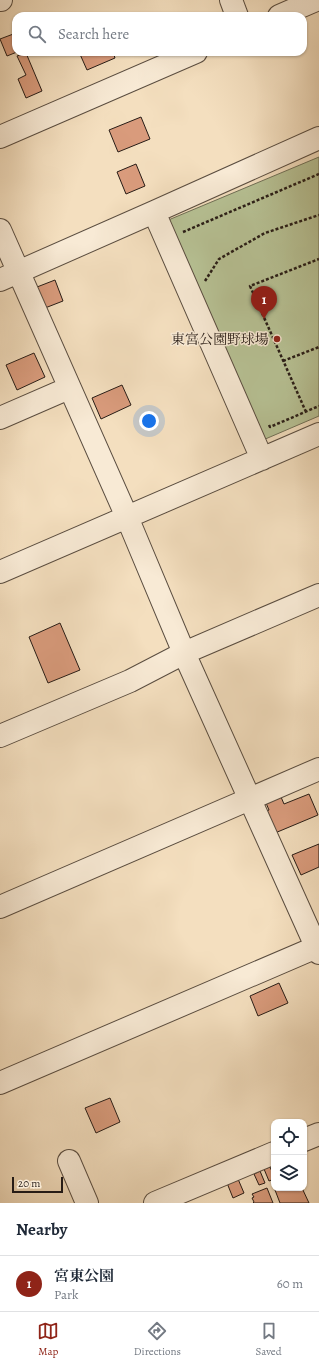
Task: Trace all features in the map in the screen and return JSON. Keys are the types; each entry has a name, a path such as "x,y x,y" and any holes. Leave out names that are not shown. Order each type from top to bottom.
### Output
{"street":[{"path":"231,0 236,12"},
{"path":"288,12 316,0"},
{"path":"0,136 187,56"},
{"path":"9,276 319,138"},
{"path":"154,212 262,459"},
{"path":"0,230 9,276 69,388 127,517 184,653 318,949 0,1083"},
{"path":"0,418 69,388"},
{"path":"0,572 319,434"},
{"path":"0,736 130,681 184,653 319,595"},
{"path":"0,907 251,800 319,769"},
{"path":"307,1139 319,1134"},
{"path":"156,1203 271,1154"},
{"path":"69,1161 87,1203"}],"path":[{"path":"186,239 183,232 318,176"},
{"path":"205,281 219,259 265,234 319,215"},
{"path":"306,412 250,286 319,259"},
{"path":"202,274 208,288"},
{"path":"283,361 319,347"},
{"path":"266,420 270,427 319,406"}],"green space":[{"path":"319,157 319,416 263,440 166,221"}],"building":[{"path":"12,34 12,54 7,56 0,39"},
{"path":"17,56 27,56 42,91 26,98 18,79 26,75"},
{"path":"81,56 114,56 115,58 87,70"},
{"path":"141,117 150,139 118,152 109,130"},
{"path":"136,164 145,186 126,194 117,172"},
{"path":"55,280 63,301 45,308 37,287"},
{"path":"34,353 45,377 17,390 6,365"},
{"path":"122,385 131,405 101,419 92,398"},
{"path":"60,623 80,670 48,683 29,637"},
{"path":"309,794 318,815 275,833 267,811 269,810 266,803 281,797 284,804"},
{"path":"319,844 319,867 301,875 292,855"},
{"path":"279,983 288,1003 258,1016 250,996"},
{"path":"110,1098 120,1122 96,1133 85,1108"},
{"path":"270,1167 271,1180 269,1181 264,1169"},
{"path":"260,1171 265,1183 259,1185 254,1174"},
{"path":"238,1179 244,1193 233,1198 227,1183"},
{"path":"267,1188 273,1203 253,1203 252,1198 254,1197 252,1194"},
{"path":"275,1191 303,1191 309,1203 280,1203"}],"place":[{"name":"宮東公園","path":"264,319"},
{"name":"東宮公園野球場","path":"277,339"}]}
